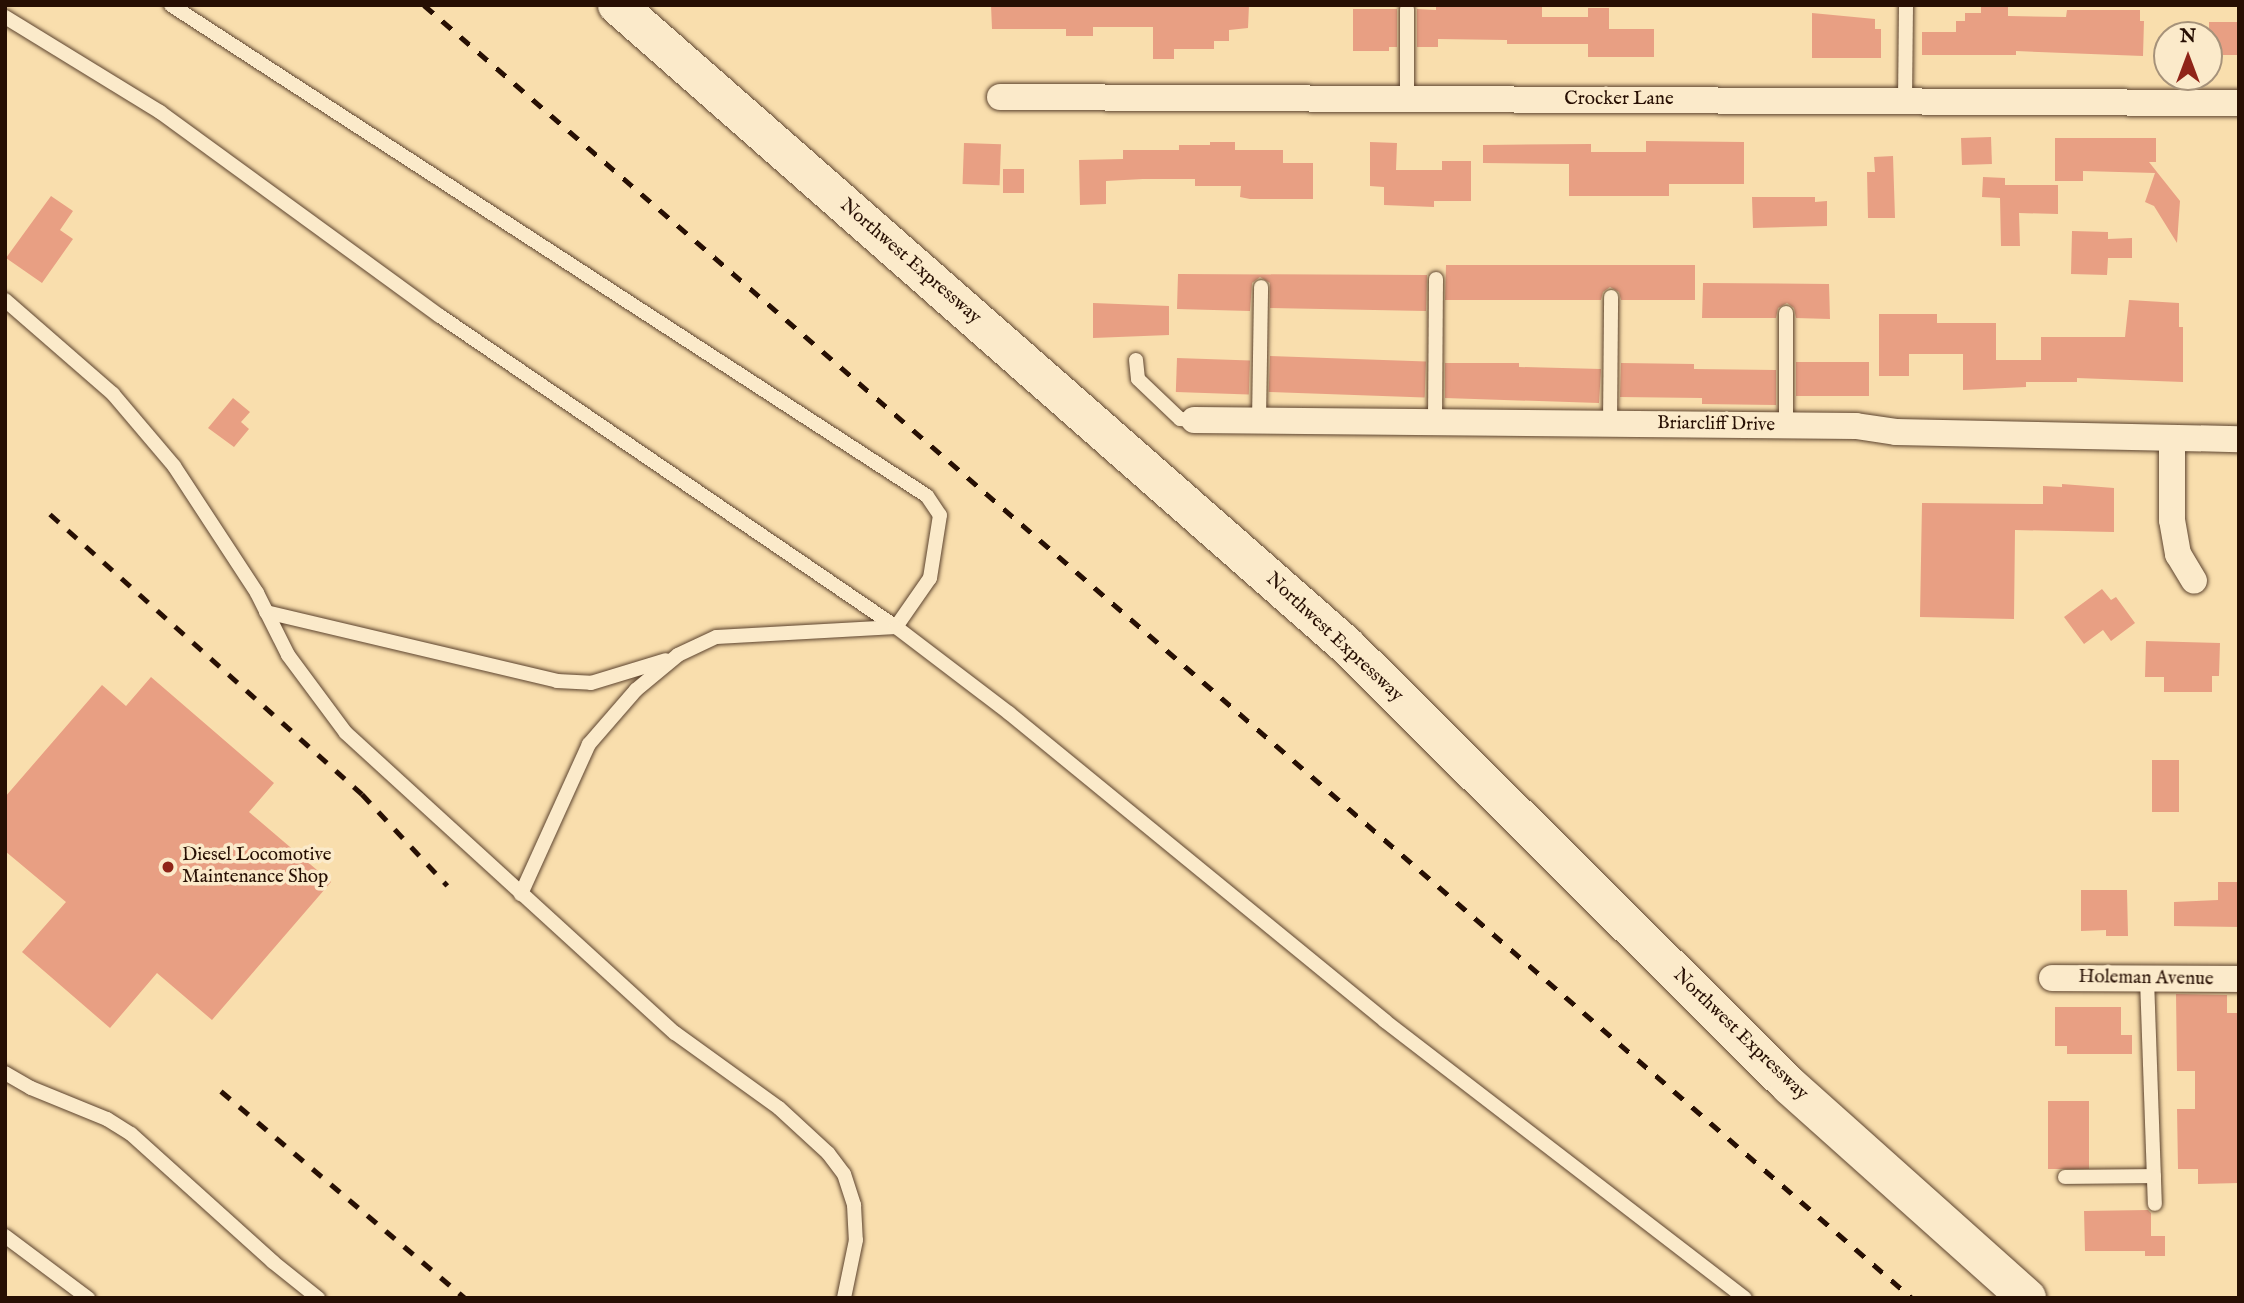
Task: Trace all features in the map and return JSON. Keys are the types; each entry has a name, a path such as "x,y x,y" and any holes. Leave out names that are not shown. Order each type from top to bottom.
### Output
{"main road":[{"name":"Northwest Expressway","path":"617,5 1346,645 1790,1086 2027,1298"}],"street":[{"name":"Crocker Lane","path":"1000,97 2239,103"},
{"name":"Briarcliff Drive","path":"1194,420 1856,426 1896,432 2239,439"},
{"path":"2172,438 2172,520 2178,554 2194,581"},
{"name":"Holeman Avenue","path":"2052,978 2239,979"}],"lane":[{"path":"171,5 927,496 940,514 930,578 896,627"},
{"path":"1905,101 1906,5"},
{"path":"1407,9 1407,99"},
{"path":"5,17 160,112 440,316 896,627 1009,713 1385,1021 1745,1298"},
{"path":"1435,422 1436,279"},
{"path":"1259,421 1261,287"},
{"path":"1609,424 1611,297"},
{"path":"5,300 113,394 174,466 211,518 288,655 346,733 675,1033 779,1108 828,1153 844,1174 854,1205 856,1240 844,1298"},
{"path":"1786,313 1786,426"},
{"path":"1136,360 1138,379 1180,419 1194,420"},
{"path":"266,612 557,681 591,683 678,655 716,637 896,627"},
{"path":"521,894 589,744 636,690 678,655"},
{"path":"2147,979 2154,1204"},
{"path":"5,1073 31,1088 107,1119 131,1134 273,1262 318,1298"},
{"path":"2065,1177 2154,1176"},
{"path":"5,1236 88,1298"}],"building":[{"path":"991,5 1249,5 1248,28 1229,30 1229,41 1214,41 1214,49 1174,49 1174,59 1153,59 1153,27 1093,27 1093,36 1066,36 1066,29 992,29"},
{"path":"1542,5 1542,17 1588,17 1588,8 1609,8 1609,29 1654,29 1654,57 1588,57 1588,44 1507,44 1507,40 1438,39 1438,47 1417,47 1417,9 1436,10 1436,7"},
{"path":"1981,5 2008,5 2008,16 2066,17 2067,10 2140,10 2140,21 2144,21 2143,56 2016,51 2016,55 1922,55 1922,32 1956,32 1956,21 1965,21 1965,13 1981,13"},
{"path":"1353,9 1397,9 1397,47 1389,47 1389,51 1353,51"},
{"path":"1812,13 1875,19 1875,29 1881,29 1881,58 1812,58"},
{"path":"2223,22 2239,22 2239,55 2223,55"},
{"path":"1991,137 1992,164 1962,165 1961,138"},
{"path":"2055,138 2156,138 2156,162 2149,162 2180,201 2177,243 2154,206 2145,202 2155,173 2083,171 2083,181 2055,181"},
{"path":"1646,141 1744,142 1744,184 1669,184 1669,196 1569,196 1569,164 1483,163 1483,145 1591,144 1591,152 1646,152"},
{"path":"1210,142 1235,142 1235,150 1283,150 1283,163 1313,163 1313,199 1250,199 1240,197 1241,186 1195,186 1195,179 1143,179 1106,181 1106,204 1080,205 1079,160 1123,159 1123,150 1179,150 1179,145 1210,145"},
{"path":"1370,142 1397,143 1396,170 1442,170 1442,161 1471,161 1471,201 1434,201 1434,207 1384,205 1384,187 1370,186"},
{"path":"964,143 1001,144 1000,185 963,184"},
{"path":"1893,156 1895,218 1868,218 1867,172 1875,172 1874,157"},
{"path":"1003,169 1024,169 1024,193 1003,193"},
{"path":"1983,177 2005,178 2005,185 2058,185 2058,214 2019,213 2020,246 2001,246 2000,198 1982,197"},
{"path":"51,196 73,211 60,230 73,239 42,283 6,258"},
{"path":"1752,197 1815,197 1815,202 1827,201 1827,226 1753,228"},
{"path":"2072,231 2108,232 2108,239 2132,238 2132,258 2108,258 2107,275 2071,274"},
{"path":"1446,265 1695,265 1695,300 1621,300 1619,292 1610,287 1603,292 1601,300 1445,300"},
{"path":"1178,274 1427,275 1426,311 1270,308 1270,283 1260,277 1252,283 1250,311 1177,309"},
{"path":"1703,283 1829,284 1830,319 1796,318 1794,308 1787,303 1778,308 1776,318 1702,318"},
{"path":"2129,300 2179,303 2179,327 2183,327 2183,382 2077,378 2077,382 2026,382 2026,387 1963,390 1963,354 1909,354 1909,376 1879,376 1879,314 1937,314 1937,323 1996,323 1996,360 2041,360 2041,337 2125,337"},
{"path":"1093,303 1169,306 1169,335 1093,338"},
{"path":"1270,356 1426,361 1425,397 1269,392"},
{"path":"1177,358 1250,361 1249,395 1176,392"},
{"path":"1796,362 1869,362 1869,396 1796,396"},
{"path":"1445,363 1519,363 1519,367 1601,369 1599,403 1445,398"},
{"path":"1621,363 1694,364 1694,369 1776,370 1776,405 1702,404 1702,398 1620,397"},
{"path":"233,398 250,412 241,422 249,429 234,447 208,428"},
{"path":"2062,484 2114,488 2114,532 2015,530 2014,619 1920,617 1922,503 2043,504 2043,486 2062,487"},
{"path":"2102,589 2111,600 2116,597 2135,623 2111,641 2103,630 2084,644 2064,617"},
{"path":"2146,641 2220,643 2219,676 2212,676 2212,692 2164,692 2164,677 2145,677"},
{"name":"Diesel Locomotive Maintenance Shop","path":"151,677 274,783 249,812 331,882 212,1020 157,973 110,1028 22,952 66,902 5,851 5,797 102,685 126,706"},
{"path":"2152,760 2179,760 2179,812 2152,812"},
{"path":"2218,882 2239,882 2239,927 2174,926 2174,902 2218,900"},
{"path":"2081,890 2127,890 2128,936 2106,936 2106,930 2081,931"},
{"path":"2176,994 2227,995 2227,1013 2239,1013 2239,1183 2198,1184 2198,1169 2178,1169 2177,1109 2195,1109 2195,1071 2177,1071"},
{"path":"2055,1007 2121,1007 2121,1035 2132,1035 2132,1054 2067,1054 2067,1046 2055,1046"},
{"path":"2048,1101 2089,1101 2089,1169 2048,1169"},
{"path":"2148,1210 2151,1213 2151,1236 2165,1236 2165,1256 2145,1256 2145,1251 2085,1251 2084,1211"}],"railway":[{"path":"424,5 1912,1298"},
{"path":"50,514 362,794 447,885"},
{"path":"221,1091 465,1298"}],"place":[{"name":"Diesel Locomotive Maintenance Shop","path":"168,867"}]}
